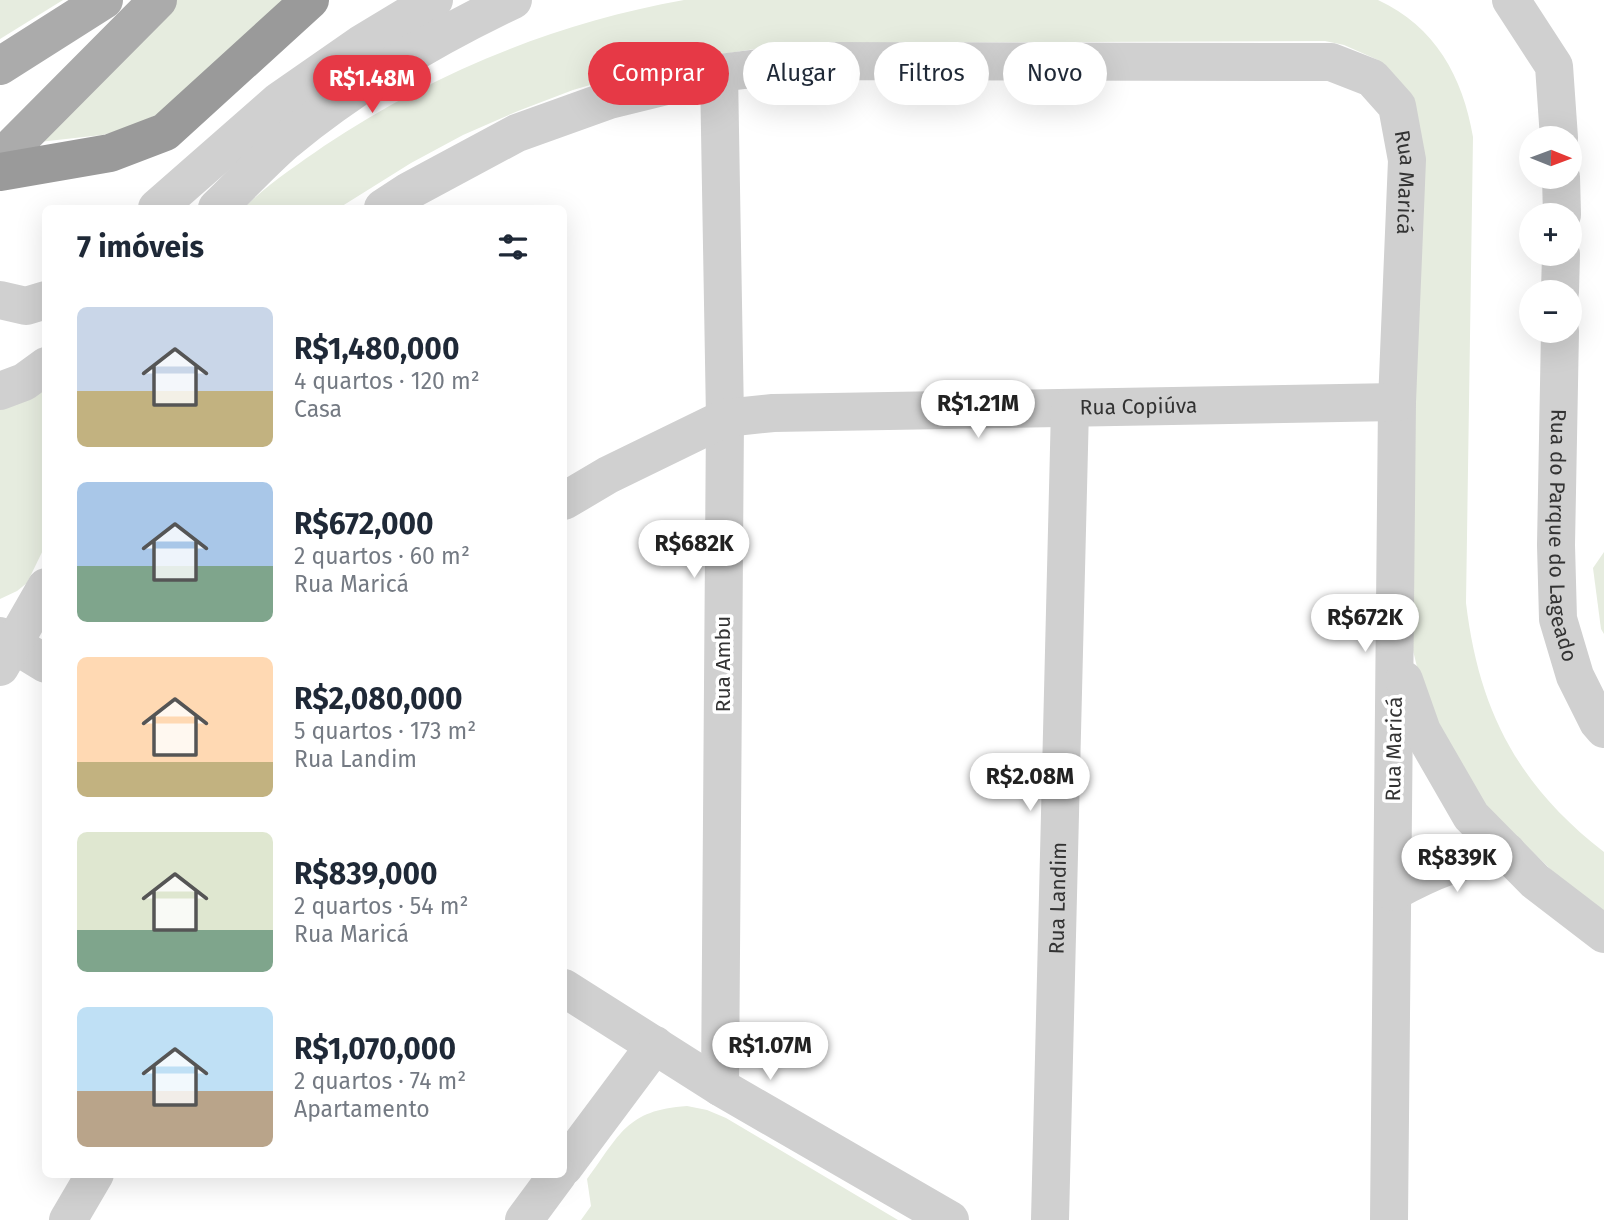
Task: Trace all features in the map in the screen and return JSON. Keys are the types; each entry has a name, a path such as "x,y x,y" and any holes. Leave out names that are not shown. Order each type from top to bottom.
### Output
{"highway":[{"path":"0,172 110,153 165,132 310,0"}],"main road":[{"path":"0,66 104,0"},
{"path":"0,159 158,0"}],"street":[{"path":"160,205 279,101 361,44 435,0"},
{"path":"220,205 286,142 379,72 474,18 513,0"},
{"path":"1511,0 1554,66 1558,126"},
{"name":"Rua Maricá","path":"729,72 817,61 1331,62 1372,78 1397,106 1407,160 1397,402 1389,1220"},
{"path":"388,205 517,132 595,105"},
{"name":"Rua Ambu","path":"720,105 725,418 720,1087"},
{"path":"0,300 26,306 42,301"},
{"name":"Rua do Parque do Lageado","path":"1560,343 1556,545 1558,619 1575,676 1604,729"},
{"path":"0,391 24,382 42,369"},
{"name":"Rua Copiúva","path":"567,499 608,475 725,418 772,413 1397,402"},
{"name":"Rua Landim","path":"1050,1220 1070,408"},
{"path":"42,593 4,649 42,663"},
{"path":"1395,653 1422,731 1471,816 1535,881 1604,934"},
{"path":"1392,892 1431,871 1469,858 1507,852"},
{"path":"567,990 720,1087 950,1220"},
{"path":"567,1163 655,1045"},
{"path":"68,1220 93,1178"},
{"path":"524,1220 555,1178"}],"shaded area":[{"path":"0,0 63,0 0,39"},
{"path":"174,0 295,0 171,108 126,129 102,135 30,143"},
{"path":"684,0 1378,0 1415,24 1430,39 1454,74 1473,137 1466,603 1472,642 1493,712 1526,772 1548,800 1604,852 1604,911 1570,888 1486,807 1446,743 1418,671 1409,634 1419,121 1378,60 1344,45 1325,41 743,42 743,51 729,53 729,42 588,42 588,86 518,111 463,135 411,163 344,205 247,205 324,146 408,96 496,54 589,22"},
{"path":"42,391 42,552 27,583 0,599 0,409"},
{"path":"1604,552 1604,634 1601,629 1593,568"},
{"path":"687,1106 726,1118 898,1220 581,1220 591,1206 587,1179 626,1128 650,1113"}]}
